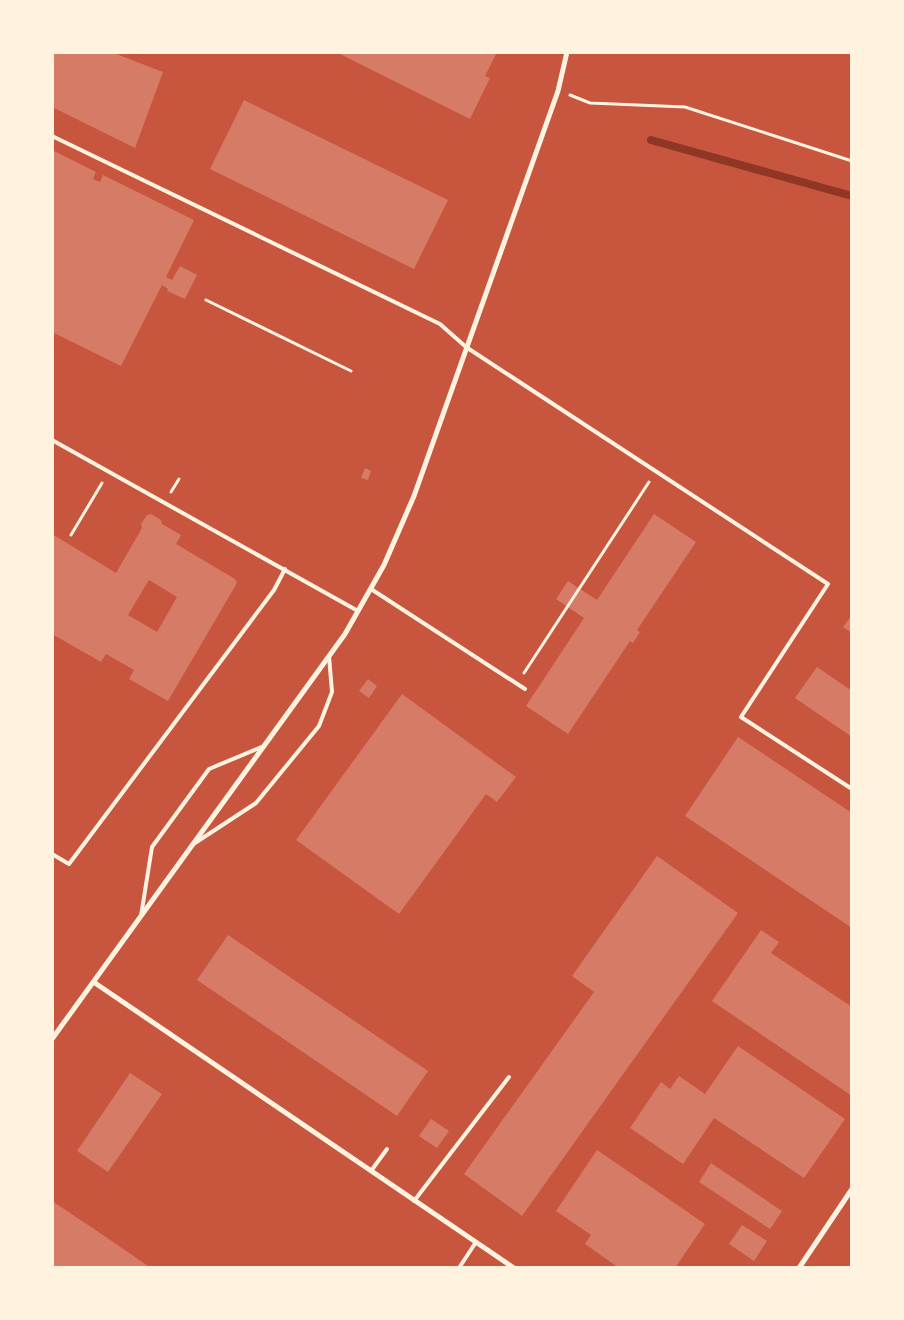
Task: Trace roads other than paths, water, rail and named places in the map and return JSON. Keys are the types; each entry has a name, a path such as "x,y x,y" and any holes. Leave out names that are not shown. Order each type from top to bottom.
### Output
{"street":[{"path":"52,1039 95,983 268,744 329,656 371,589 414,496 558,91 567,52"},
{"path":"95,983 514,1268"},
{"path":"799,1268 852,1188"}],"lane":[{"path":"52,136 440,324 466,347 828,584 741,717 852,789"},
{"path":"52,440 285,569 358,612"},
{"path":"52,854 69,864 274,590 285,569"},
{"path":"371,589 525,690"},
{"path":"195,843 256,803 319,726 332,692 329,656"},
{"path":"140,920 152,847 209,770 268,744"},
{"path":"414,1201 509,1077"},
{"path":"371,1171 387,1149"},
{"path":"459,1268 476,1242"}],"waterway":[{"path":"651,140 852,196"}]}
